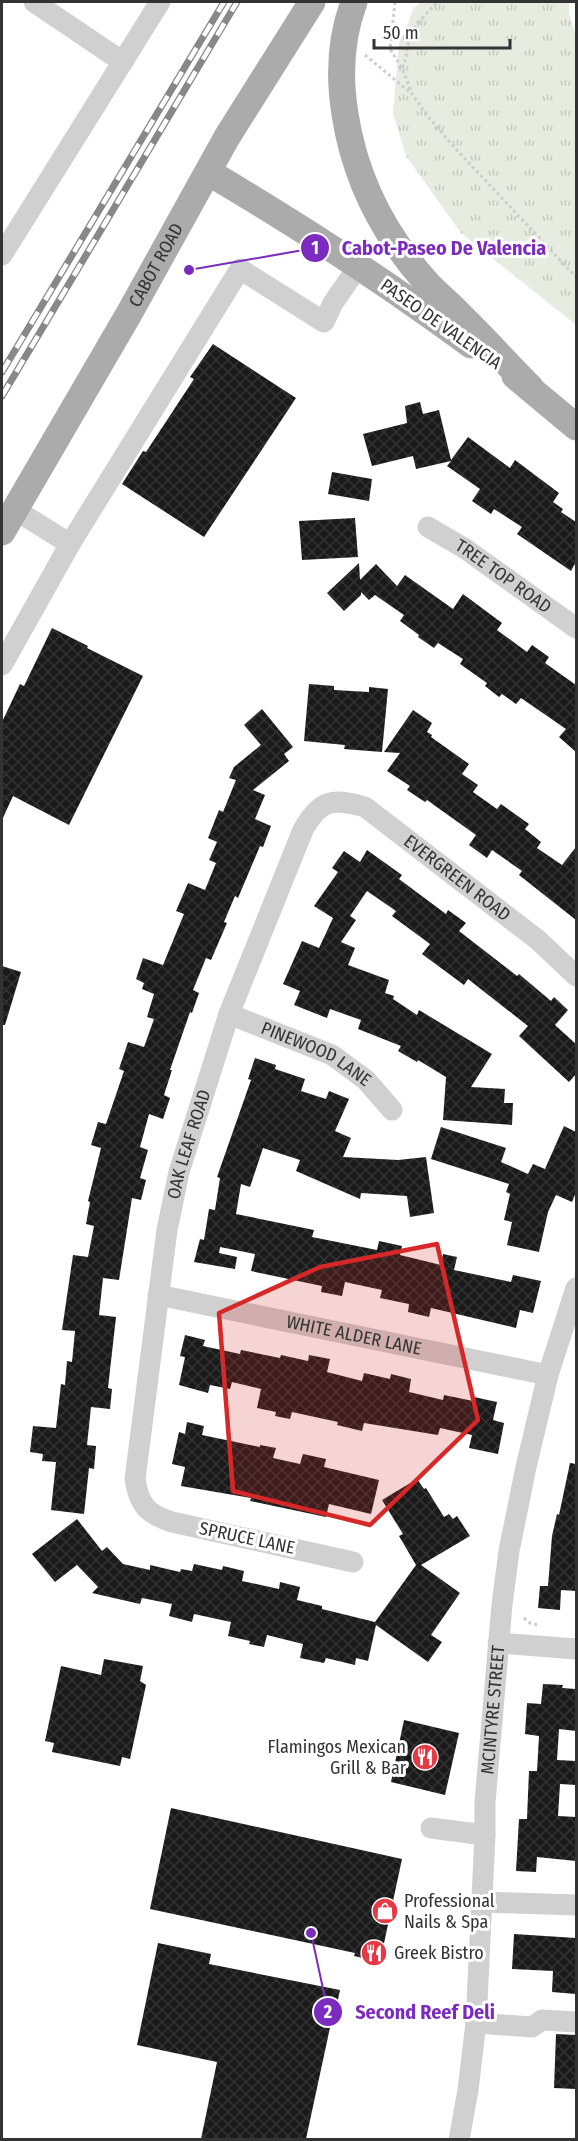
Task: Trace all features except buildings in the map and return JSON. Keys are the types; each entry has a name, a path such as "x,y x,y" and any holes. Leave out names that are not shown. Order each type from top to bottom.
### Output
{"main road":[{"name":"CABOT ROAD","path":"8,520 130,312 226,137 312,2"},
{"path":"354,2 341,63 343,105 348,136 360,178 375,210 400,250 429,285 530,387"},
{"name":"PASEO DE VALENCIA","path":"208,172 424,310 530,387 576,427"}],"street":[{"path":"34,2 123,62"},
{"path":"2,255 160,2"},
{"path":"2,666 70,544 240,269 324,322 333,303 358,267"},
{"path":"8,520 70,544"},
{"name":"TREE TOP ROAD","path":"428,527 464,548 576,628"},
{"name":"EVERGREEN ROAD","path":"326,802 344,801 365,807 538,940 576,976"},
{"name":"OAK LEAF ROAD","path":"144,1507 137,1492 135,1479 167,1230 179,1172 229,1014 303,830 311,815 326,802"},
{"name":"PINEWOOD LANE","path":"229,1014 332,1056 366,1080 392,1110"},
{"name":"MCINTYRE STREET","path":"459,2139 476,2023 485,1802 498,1643 509,1551 548,1375 576,1288"},
{"name":"WHITE ALDER LANE","path":"158,1295 548,1375"},
{"name":"SPRUCE LANE","path":"144,1507 157,1517 172,1522 352,1562"},
{"path":"498,1643 576,1649"},
{"path":"430,1828 485,1835"},
{"path":"481,1902 576,1905"},
{"path":"476,2023 532,2027 542,2020 576,2022"}],"path":[{"path":"395,2 390,49 402,68 412,94"},
{"path":"402,68 408,56 409,41 414,30 438,2"},
{"path":"344,48 366,56 412,94 455,148 576,277"}],"highlighted area":[{"path":"437,1244 478,1420 370,1525 233,1491 219,1313 320,1267"}],"green space":[{"path":"421,2 569,2 569,14 576,36 576,325 461,233 406,156 393,114 399,43 413,9"}],"railway":[{"path":"2,372 224,2"},
{"path":"2,396 237,2"}],"place":[{"name":"Cabot-Paseo De Valencia","path":"189,270"},
{"name":"Flamingos Mexican Grill & Bar","path":"425,1757"},
{"name":"Professional Nails & Spa","path":"385,1911"},
{"name":"Second Reef Deli","path":"311,1933"},
{"name":"Greek Bistro","path":"374,1953"}]}
